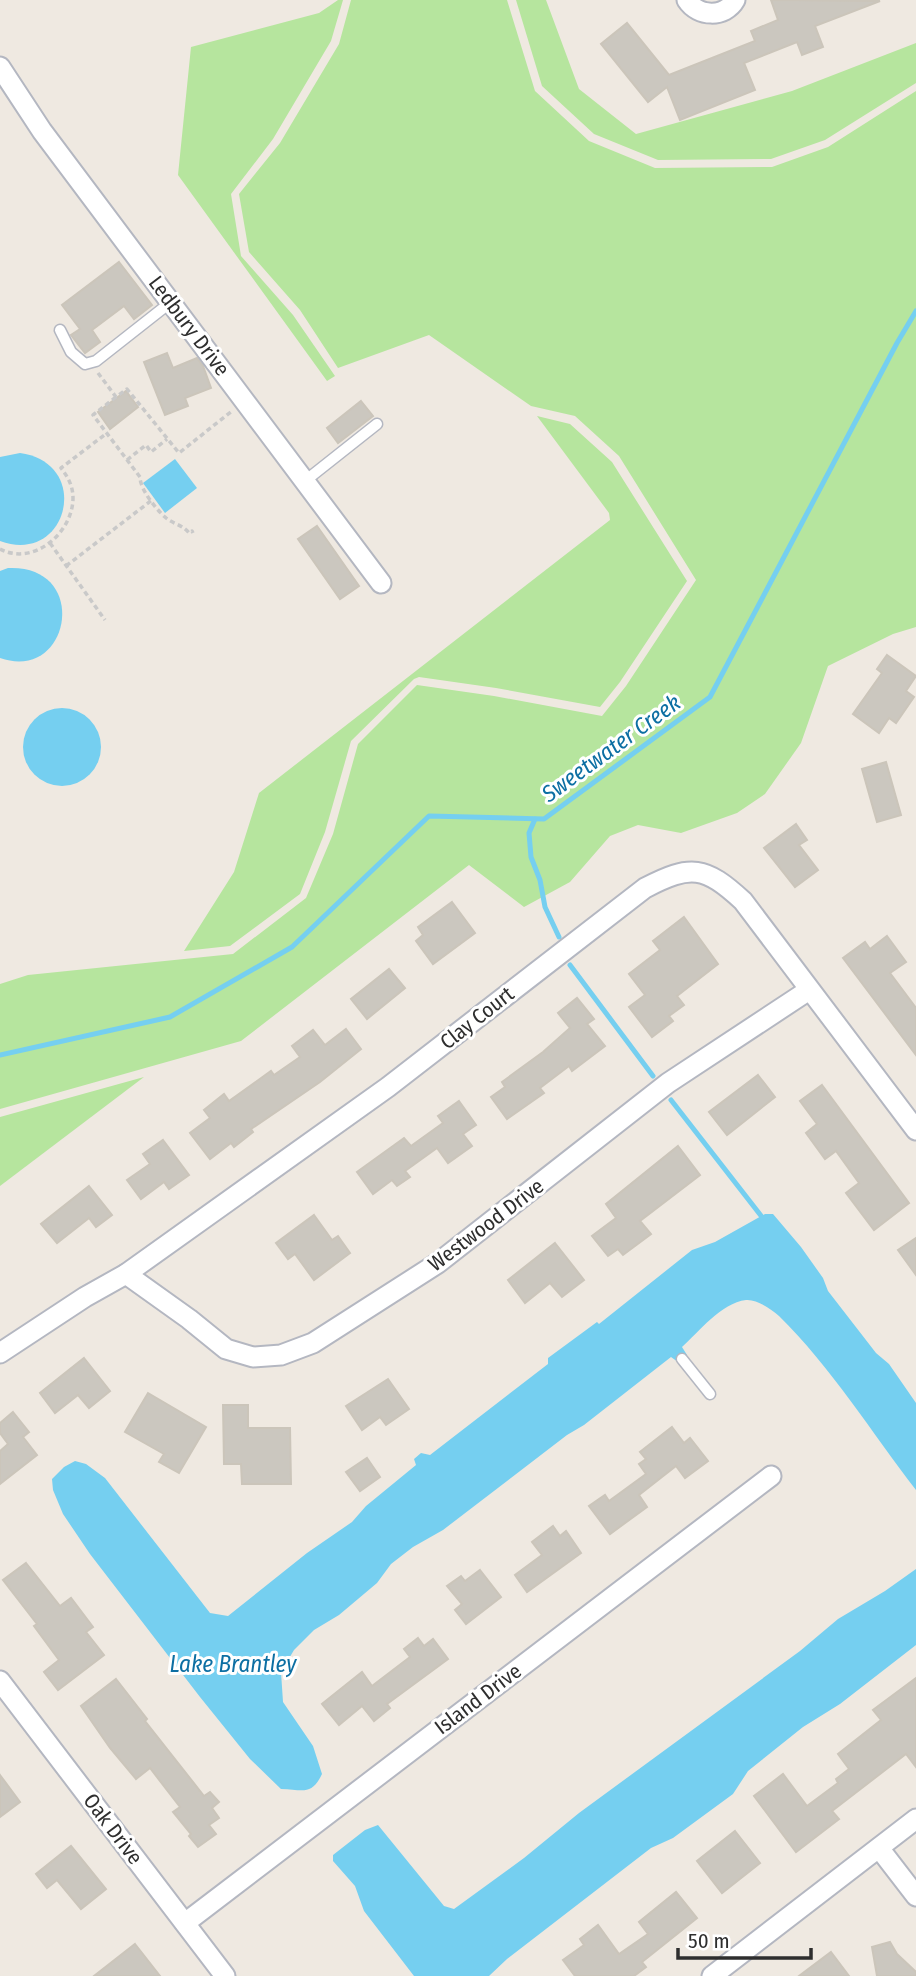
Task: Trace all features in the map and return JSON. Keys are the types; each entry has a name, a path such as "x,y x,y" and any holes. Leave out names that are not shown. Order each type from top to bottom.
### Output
{"street":[{"path":"687,0 688,4 703,13 718,13 732,5 735,0"},
{"name":"Ledbury Drive","path":"0,67 42,131 381,583"},
{"name":"Clay Court","path":"126,1274 388,1087 645,888 673,874 696,871 722,882 743,901 809,990"},
{"path":"809,990 916,1130"},
{"name":"Westwood Drive","path":"126,1274 226,1349 253,1357 281,1355 313,1343 339,1329 438,1263 668,1083 809,990"},
{"path":"0,1353 85,1297 126,1274"},
{"name":"Island Drive","path":"185,1923 771,1476"},
{"name":"Oak Drive","path":"0,1681 225,1976"},
{"path":"712,1976 916,1819"},
{"path":"879,1848 916,1896"}],"lane":[{"path":"60,330 71,352 85,364 96,361 171,302"},
{"path":"305,481 377,424"},
{"path":"682,1359 710,1394"}],"path":[{"path":"90,362 116,397"},
{"path":"193,533 166,518 140,484 140,477 93,415 127,389 179,453 245,401"},
{"path":"0,549 25,553 36,551 50,543 66,525 73,499 69,479 61,468 107,433"},
{"path":"127,460 146,445 151,452 167,439"},
{"path":"66,566 152,500"},
{"path":"50,543 105,620"}],"green space":[{"path":"338,0 343,0 331,41 273,139 231,194 241,256 293,315 335,376 327,381 178,175 191,47 319,13"},
{"path":"351,0 507,0 535,91 589,141 655,168 772,167 828,147 916,91 916,627 893,634 828,666 801,743 765,794 737,813 681,833 638,825 610,836 570,882 524,907 469,865 241,1041 0,1109 0,984 28,975 233,954 306,898 333,834 358,744 417,685 602,716 626,686 696,580 619,456 575,416 531,406 429,335 338,368 300,310 249,252 239,194 280,143 339,44"},
{"path":"516,0 546,0 579,89 636,134 792,91 916,43 916,83 825,140 771,159 658,160 594,134 542,86"},
{"path":"537,416 570,424 612,462 687,581 620,682 600,707 496,688 419,677 414,679 351,741 325,832 300,894 230,946 184,951 234,872 259,793 610,520 609,513"},
{"path":"144,1077 0,1186 0,1117"}],"water":[{"path":"20,453 43,461 57,474 64,492 63,510 55,527 42,539 23,545 0,541 0,457"},
{"path":"175,459 197,488 165,513 143,483"},
{"path":"8,568 34,572 52,584 61,601 62,621 56,639 43,654 24,661 0,658 0,571"},
{"path":"62,708 77,711 94,725 101,747 98,762 84,779 62,786 47,783 30,769 23,747 26,732 40,715"},
{"name":"Lake Brantley","path":"765,1214 773,1214 801,1247 823,1278 828,1291 876,1353 889,1364 916,1403 916,1490 834,1378 779,1316 764,1305 750,1300 728,1306 682,1347 687,1355 678,1362 671,1357 443,1530 413,1547 391,1564 377,1583 339,1615 314,1630 294,1650 281,1672 283,1702 313,1746 322,1774 310,1789 281,1789 250,1759 90,1554 63,1514 53,1490 52,1479 64,1467 75,1461 86,1464 105,1478 210,1613 228,1616 307,1553 352,1522 366,1506 416,1465 414,1459 421,1453 430,1455 548,1364 548,1358 597,1322 599,1324 692,1250 715,1242"},
{"path":"916,1569 916,1645 840,1704 803,1727 748,1771 733,1794 673,1838 651,1848 507,1959 489,1976 414,1976 364,1911 355,1886 333,1861 333,1855 365,1830 378,1825 444,1906 454,1909 524,1858 579,1813 800,1651 838,1619"}],"building":[{"path":"771,0 880,1 815,26 823,47 802,55 797,42 744,63 755,90 680,120 667,87 648,102 601,44 627,23 669,75 755,41 751,31 778,20"},
{"path":"119,262 152,305 134,319 124,306 92,330 100,342 85,353 71,335 80,329 62,305"},
{"path":"167,353 173,368 197,358 211,388 185,398 188,406 165,415 144,362"},
{"path":"126,391 138,407 110,429 98,412"},
{"path":"361,401 373,416 338,443 327,428"},
{"path":"317,526 359,586 340,599 298,539"},
{"path":"887,655 916,676 906,691 914,697 896,723 889,718 879,733 853,714 882,673 877,669"},
{"path":"886,762 901,815 877,822 862,769"},
{"path":"796,824 807,840 799,845 818,870 795,887 764,848"},
{"path":"452,902 475,933 433,964 416,941 423,935 418,927"},
{"path":"684,917 718,964 677,996 684,1005 669,1016 673,1021 652,1037 629,1007 645,995 629,974 660,950 653,941"},
{"path":"887,936 906,962 890,973 916,1008 916,1055 843,958 865,942 870,949"},
{"path":"389,969 405,988 367,1019 351,999"},
{"path":"577,998 594,1019 587,1024 605,1046 572,1071 569,1066 540,1088 544,1093 507,1119 491,1097 505,1087 502,1082 570,1028 558,1013"},
{"path":"346,1029 361,1049 320,1082 251,1129 253,1132 234,1147 231,1143 210,1159 190,1133 210,1118 204,1110 224,1094 229,1101 271,1071 274,1075 300,1057 292,1046 313,1030 325,1045"},
{"path":"758,1075 775,1097 727,1135 709,1112"},
{"path":"822,1085 909,1203 874,1230 846,1193 859,1183 836,1151 825,1159 806,1133 817,1124 800,1101"},
{"path":"459,1101 476,1125 463,1134 472,1146 448,1163 437,1148 405,1171 410,1177 397,1186 392,1180 373,1194 357,1172 404,1138 411,1146 443,1123 438,1116"},
{"path":"163,1140 189,1175 169,1189 164,1182 141,1199 127,1180 150,1164 143,1154"},
{"path":"678,1146 700,1175 640,1221 651,1234 623,1255 618,1249 608,1256 592,1236 616,1218 606,1204"},
{"path":"89,1186 112,1215 96,1227 89,1218 57,1243 41,1224"},
{"path":"314,1215 332,1240 338,1236 350,1253 314,1280 295,1254 288,1259 276,1243"},
{"path":"916,1238 916,1275 898,1250"},
{"path":"555,1243 584,1280 562,1297 550,1283 525,1303 508,1280"},
{"path":"84,1358 110,1391 89,1408 78,1395 55,1413 40,1393"},
{"path":"388,1379 409,1409 386,1425 380,1417 362,1430 346,1406"},
{"path":"148,1393 206,1427 179,1473 159,1462 164,1454 125,1432"},
{"path":"223,1405 248,1405 248,1428 290,1428 291,1484 242,1484 241,1464 224,1464"},
{"path":"13,1412 29,1432 23,1437 37,1455 0,1484 0,1451 8,1444 0,1433 0,1423"},
{"path":"672,1427 684,1443 690,1438 708,1461 685,1478 676,1466 639,1495 647,1507 610,1534 589,1506 605,1495 609,1501 646,1474 639,1464 646,1459 640,1452"},
{"path":"367,1458 380,1477 360,1491 346,1472"},
{"path":"553,1526 560,1536 566,1531 581,1553 527,1592 515,1575 542,1555 532,1542"},
{"path":"26,1563 60,1606 71,1598 93,1627 86,1632 104,1655 58,1690 44,1672 59,1660 34,1626 37,1624 3,1580"},
{"path":"480,1570 501,1597 466,1624 455,1610 462,1604 447,1586 461,1576 465,1581"},
{"path":"418,1638 424,1646 433,1639 448,1659 387,1704 390,1708 374,1721 362,1706 339,1725 322,1704 362,1672 372,1686 410,1657 404,1649"},
{"path":"916,1678 916,1767 906,1754 832,1811 839,1819 796,1852 754,1796 783,1774 807,1806 838,1783 836,1779 849,1769 838,1754 881,1720 873,1710"},
{"path":"116,1679 204,1796 210,1792 219,1802 212,1808 219,1818 209,1825 216,1834 198,1847 173,1812 180,1807 150,1768 136,1779 110,1748 81,1706"},
{"path":"0,1775 20,1802 0,1817"},
{"path":"735,1831 760,1863 722,1893 697,1861"},
{"path":"71,1846 106,1889 81,1909 57,1880 47,1888 36,1874"},
{"path":"676,1892 697,1918 642,1962 646,1967 634,1976 575,1976 563,1960 584,1945 580,1939 598,1925 619,1954 648,1934 639,1922"},
{"path":"890,1942 897,1954 916,1972 916,1976 877,1976 872,1947"},
{"path":"135,1944 160,1976 94,1976"},
{"path":"831,1952 849,1976 799,1976"}],"waterway":[{"name":"Sweetwater Creek","path":"0,1055 170,1017 292,947 429,816 544,819 710,697 916,311"},
{"path":"535,819 529,833 531,857 540,880 545,907 559,937"},
{"path":"570,965 653,1076"},
{"path":"671,1100 762,1217"}]}
